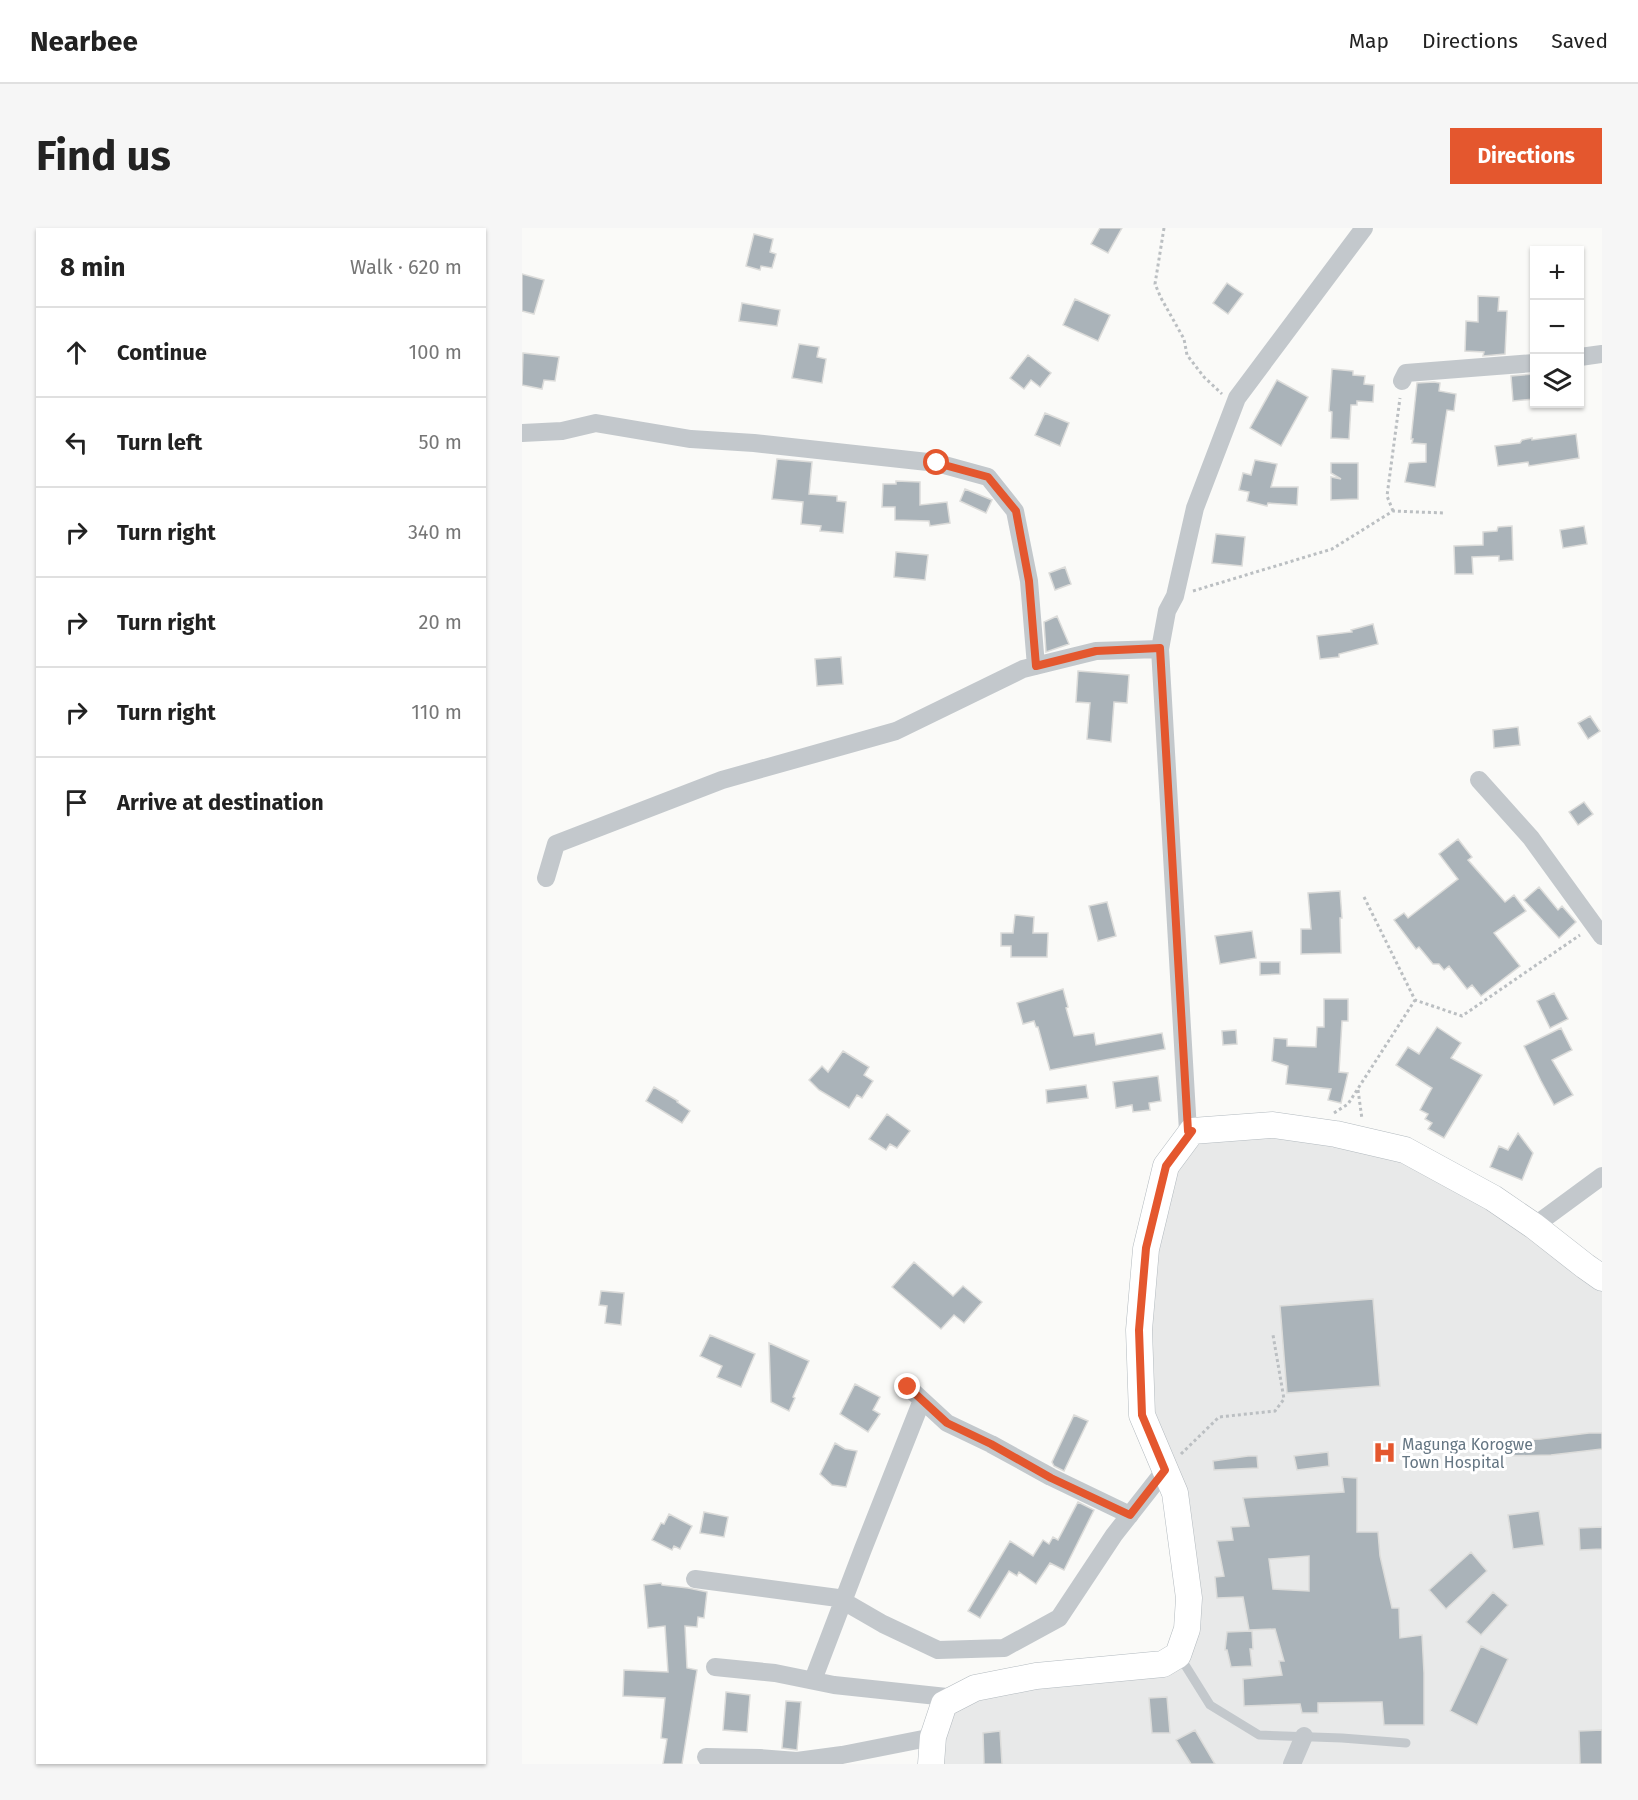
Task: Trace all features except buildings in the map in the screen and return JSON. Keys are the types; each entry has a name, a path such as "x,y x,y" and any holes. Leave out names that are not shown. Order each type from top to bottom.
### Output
{"street":[{"path":"1364,228 1237,398 1195,508 1175,596 1167,611 1160,648 1188,1131 1273,1125 1336,1134 1405,1150 1493,1198 1602,1278"},
{"path":"1584,356 1602,354"},
{"path":"1402,381 1406,373 1530,363"},
{"path":"522,433 562,431 596,423 691,439 754,442 937,463 988,477 1016,511 1029,581 1036,666"},
{"path":"546,878 556,844 722,780 896,731 1023,669 1096,651 1160,648"},
{"path":"1479,780 1531,838 1598,930"},
{"path":"931,1764 933,1737 944,1704 975,1688 1025,1678 1162,1664 1178,1655 1187,1629 1189,1598 1175,1493 1142,1415 1139,1330 1146,1248 1166,1166 1192,1131"},
{"path":"1534,1226 1602,1176"},
{"path":"908,1387 947,1423 991,1444 1051,1478 1130,1515"},
{"path":"813,1680 922,1400"},
{"path":"695,1579 838,1598 882,1624 938,1650 1004,1648 1059,1618 1114,1535 1165,1470"},
{"path":"715,1667 956,1698"},
{"path":"706,1757 797,1761 842,1755 933,1737"},
{"path":"1292,1764 1304,1737"}],"lane":[{"path":"1178,1655 1210,1705 1259,1735 1406,1743"}],"path":[{"path":"1164,228 1155,284 1184,339 1187,355 1198,370 1234,405"},
{"path":"1393,511 1387,496 1402,381"},
{"path":"1175,596 1332,549 1393,511 1444,513"},
{"path":"1364,897 1415,1000 1462,1016 1598,930"},
{"path":"1308,1130 1348,1104 1415,1000"},
{"path":"1358,1088 1364,1141"},
{"path":"1165,1470 1219,1417 1275,1411 1284,1399 1273,1335"}],"shaded area":[{"name":"Magunga Korogwe Town Hospital","path":"1272,1132 1402,1157 1489,1205 1602,1287 1602,1764 939,1764 951,1709 977,1695 1165,1671 1195,1631 1150,1414 1154,1250 1173,1169 1196,1138"}],"place":[{"name":"Magunga Korogwe Town Hospital","path":"1384,1453"}],"route":[{"path":"908,1387 947,1423 991,1444 1051,1478 1130,1515 1165,1470 1142,1415 1139,1330 1146,1248 1166,1166 1192,1131 1188,1131 1160,648 1096,651 1036,666 1029,581 1016,511 988,477 937,463"}]}
